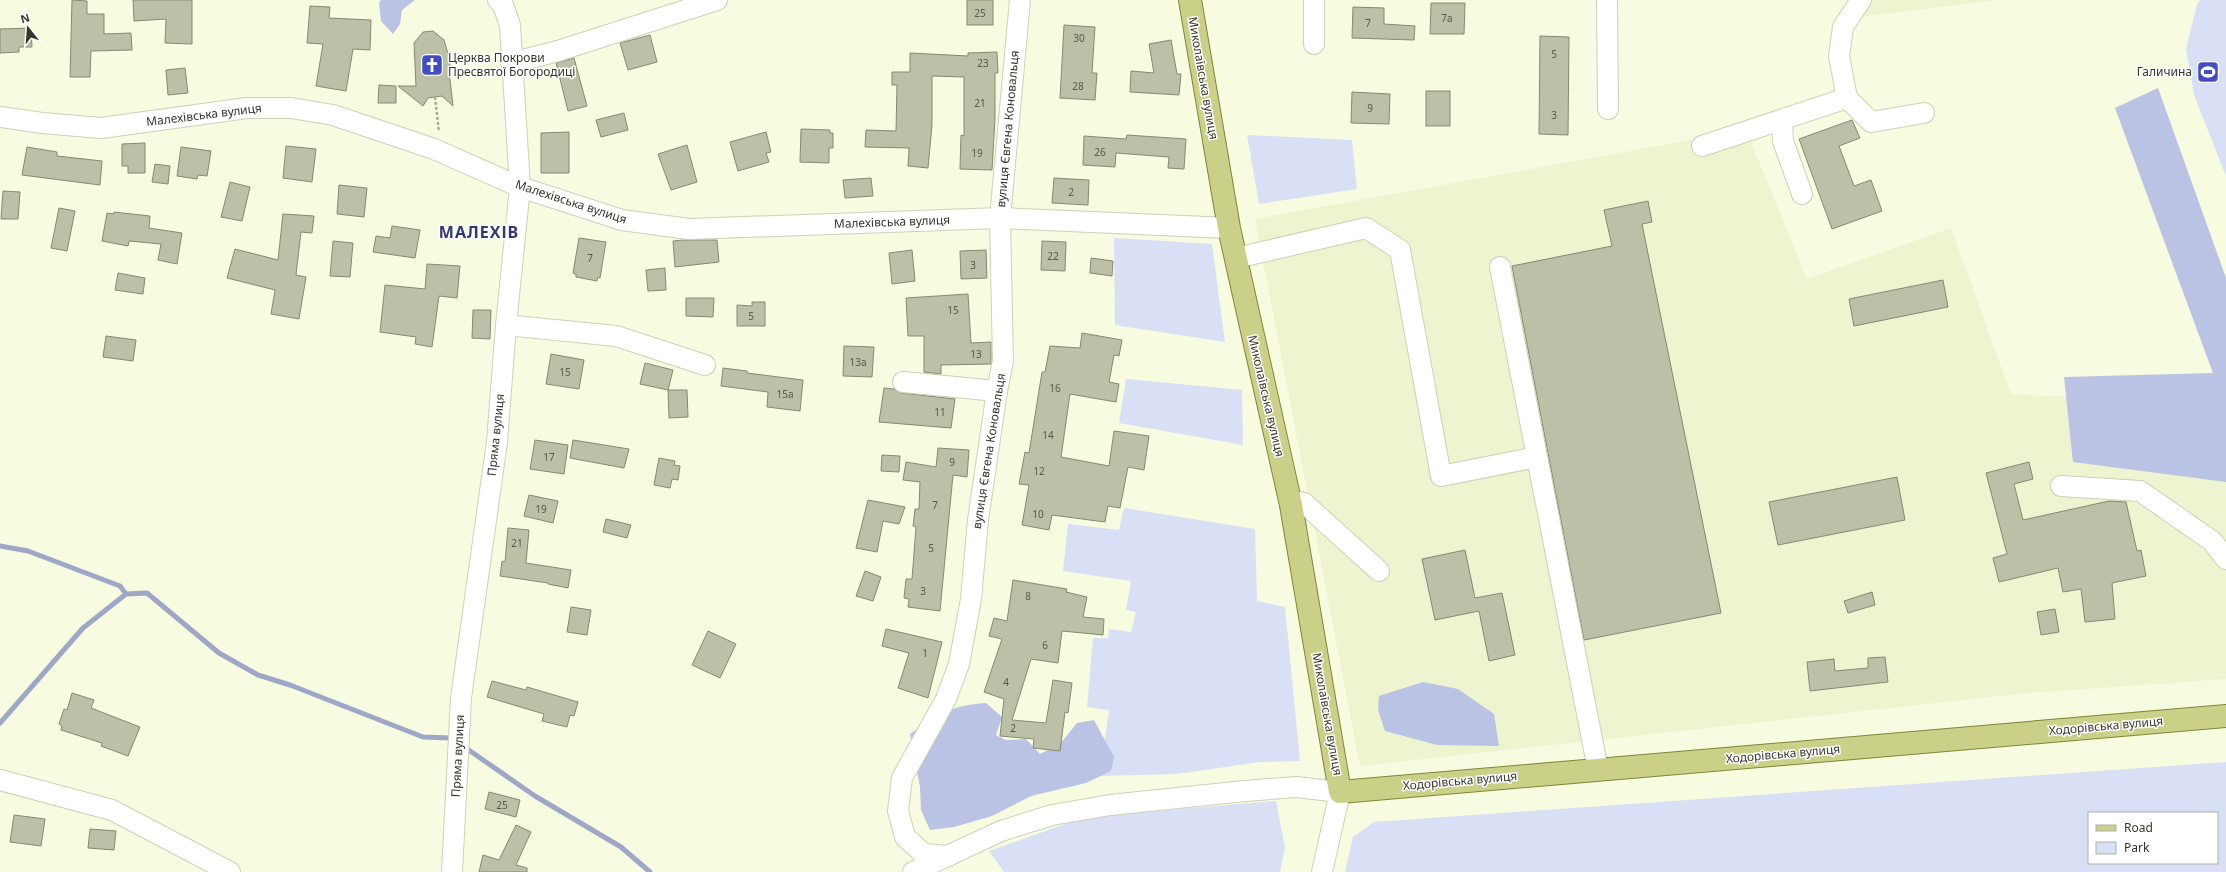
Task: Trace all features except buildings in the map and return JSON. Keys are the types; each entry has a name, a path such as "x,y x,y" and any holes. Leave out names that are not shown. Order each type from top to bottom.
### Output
{"main road":[{"name":"Миколаївська вулиця","path":"1190,0 1229,228 1290,500 1340,792"},
{"name":"Ходорівська вулиця","path":"1340,792 2226,716"}],"street":[{"name":"Пряма вулиця","path":"452,872 459,724 497,442 506,325 520,187 511,63 510,25 503,5 498,0"},
{"path":"511,63 558,51 717,0"},
{"name":"вулиця Євгена Коновальця","path":"949,856 924,854 905,837 898,811 902,778 946,699 959,664 971,599 978,520 997,391 1004,361 1000,218 1020,0"},
{"path":"1314,0 1314,44"},
{"path":"1607,0 1608,109"},
{"path":"1860,0 1843,27 1839,56 1847,98 1871,122 1924,113"},
{"path":"1702,146 1847,98"},
{"name":"Малехівська вулиця","path":"0,117 42,123 101,128 247,108 291,108 333,115 434,149 520,187 622,220 689,229 1000,218 1229,228"},
{"path":"1782,120 1783,141 1802,194"},
{"path":"1236,258 1366,228 1400,250 1441,476 1537,457"},
{"path":"1500,267 1598,770"},
{"path":"506,325 616,336 706,365"},
{"path":"903,382 997,391"},
{"path":"2061,486 2140,490 2212,541 2226,558"},
{"path":"1290,500 1304,502 1379,571"},
{"path":"0,780 112,810 230,872"},
{"path":"913,872 1001,831 1052,815 1110,805 1296,787 1340,792 1322,872"}],"path":[{"path":"434,149 439,132 435,97"}],"shaded area":[{"path":"381,0 415,0 402,10 400,24 393,34 381,21 379,3"},
{"path":"1866,0 1999,0 1858,17"},
{"path":"2158,88 2226,278 2226,482 2073,462 2064,377 2213,373 2115,108"},
{"path":"1746,130 1807,279 1951,228 2011,394 2226,405 2226,679 2027,693 1360,766 1255,219"},
{"path":"1423,682 1458,689 1494,714 1499,746 1437,745 1385,731 1378,710 1379,696"},
{"path":"986,703 1002,717 996,735 1006,740 1026,739 1040,754 1060,744 1077,723 1094,720 1114,757 1111,771 1086,783 1031,796 992,816 954,827 930,830 921,810 920,787 910,734 945,712 963,706"}],"green space":[{"name":"Галичина","path":"2200,0 2226,0 2226,176 2194,95 2186,49 2197,4"},
{"path":"1247,135 1352,140 1357,189 1259,204"},
{"path":"1114,238 1212,244 1225,342 1115,325"},
{"path":"1126,379 1242,390 1243,445 1119,423"},
{"path":"1124,508 1255,529 1257,601 1285,607 1300,761 1260,762 1177,774 1100,776 1109,710 1087,707 1093,638 1108,638 1109,629 1131,632 1136,612 1126,610 1131,581 1063,571 1068,524 1119,530"},
{"path":"2226,762 2226,872 1345,872 1353,837 1374,822"},
{"path":"1276,801 1285,848 1280,872 1004,872 989,851 1085,817"}],"waterway":[{"path":"0,546 28,551 120,586 126,594"},
{"path":"0,723 83,628 126,594 147,593 219,653 258,675 290,685 423,737 451,738 455,741"},
{"path":"463,746 535,796 621,847 650,872"}],"place":[{"name":"Церква Покрови Пресвятої Богородиці","path":"432,65"},
{"name":"Галичина","path":"2208,72"}],"district":[{"name":"МАЛЕХІВ","path":"479,232"}]}
